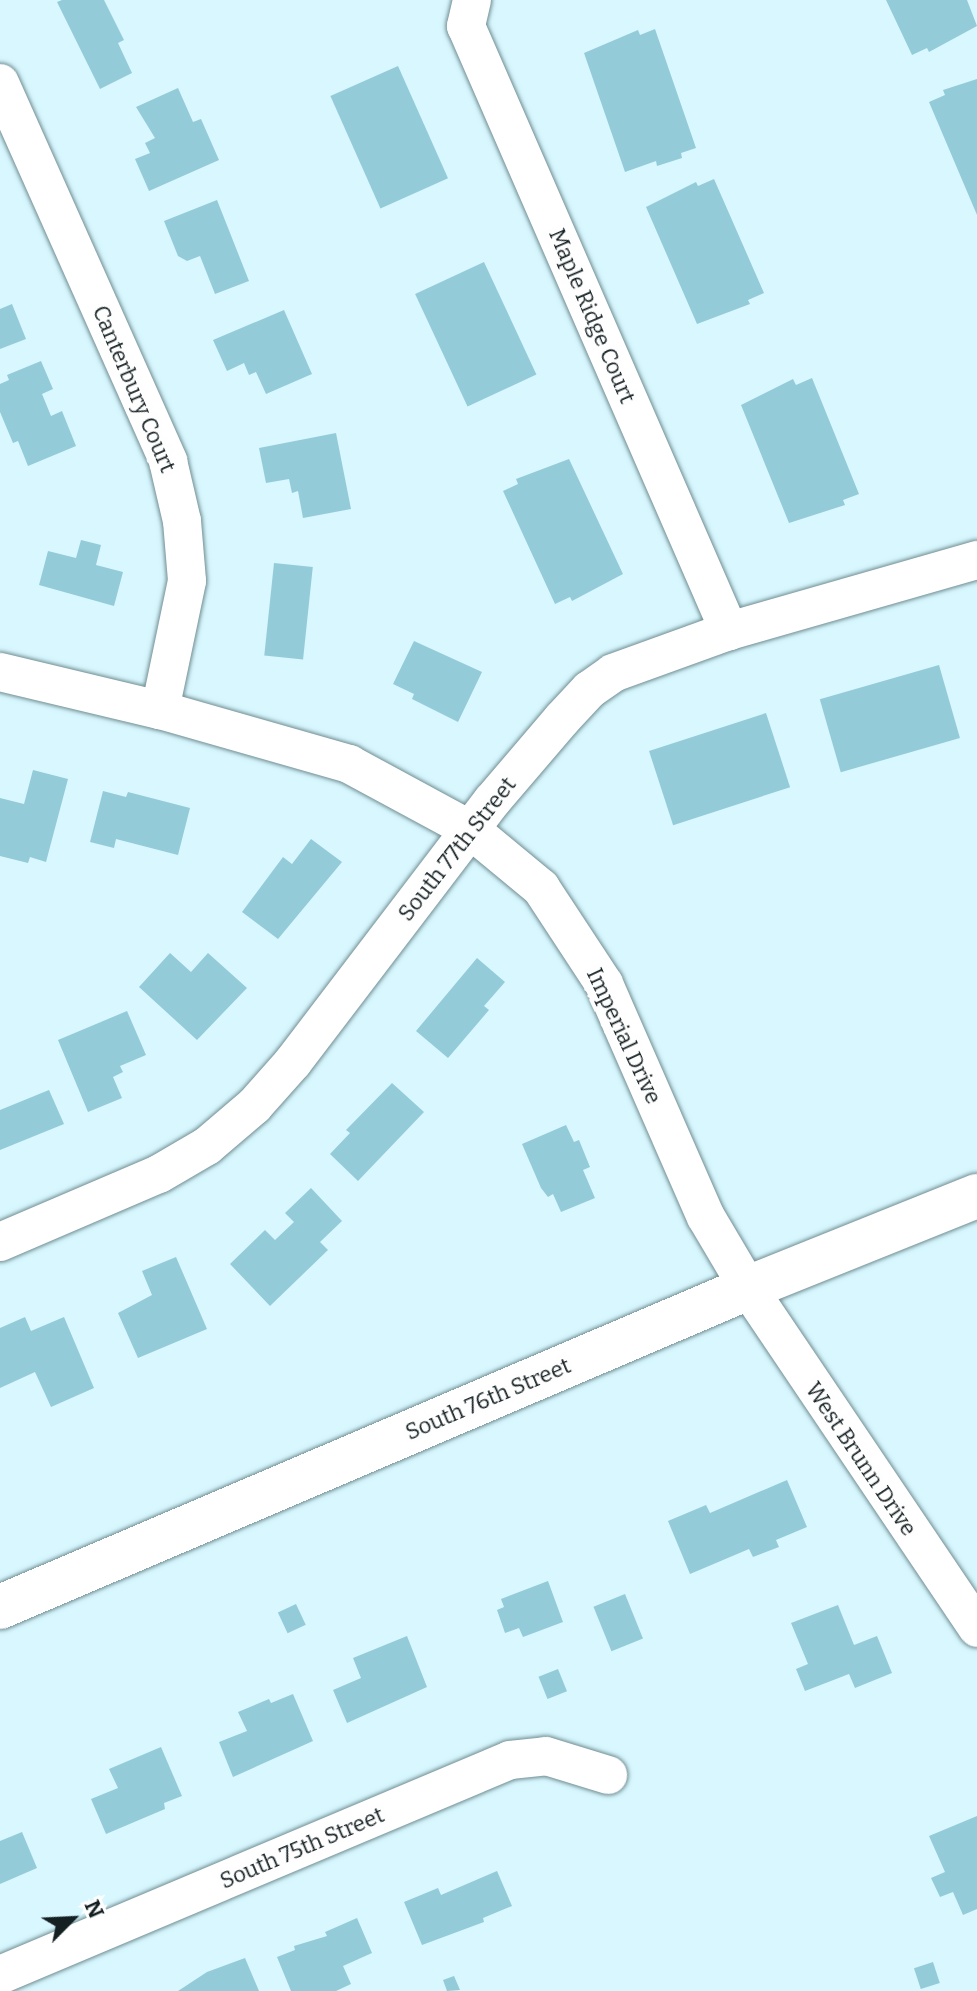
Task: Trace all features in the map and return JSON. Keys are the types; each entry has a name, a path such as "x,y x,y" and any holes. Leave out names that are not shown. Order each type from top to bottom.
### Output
{"main road":[{"name":"South 76th Street","path":"0,1607 748,1288 977,1196"}],"street":[{"name":"Maple Ridge Court","path":"472,0 466,26 729,631"},
{"name":"Canterbury Court","path":"0,83 168,461 182,521 187,581 160,710"},
{"name":"South 77th Street","path":"0,1242 159,1174 207,1146 242,1116 293,1062 471,830 589,690 613,673 729,631 977,560"},
{"name":"Imperial Drive","path":"0,672 160,710 349,764 471,830 541,888 604,984 706,1217 748,1288"},
{"name":"West Brunn Drive","path":"748,1288 977,1628"},
{"name":"South 75th Street","path":"0,1975 510,1760 546,1756 608,1775"}],"building":[{"path":"104,0 124,40 118,43 132,73 100,89 57,2"},
{"path":"886,0 967,0 977,26 929,52 927,48 912,55"},
{"path":"655,29 696,148 681,153 682,158 657,166 656,161 625,172 584,53 638,30 640,35"},
{"path":"398,66 448,178 380,208 330,96"},
{"path":"977,79 977,215 929,102 945,95 943,90"},
{"path":"178,88 193,122 201,119 219,160 149,191 135,159 150,153 145,143 155,138 136,107"},
{"path":"714,179 764,293 748,300 750,304 697,324 646,207 696,182 698,186"},
{"path":"217,200 249,281 215,294 200,256 187,261 178,256 164,221"},
{"path":"484,262 536,374 468,407 415,294"},
{"path":"12,304 26,339 0,349 0,309"},
{"path":"284,310 312,374 266,394 256,372 249,375 244,363 227,371 213,340"},
{"path":"41,361 53,389 42,394 51,416 62,411 76,446 28,466 18,441 13,443 0,412 0,384 9,380 7,375"},
{"path":"812,378 859,494 843,500 845,505 789,523 741,405 793,379 796,385"},
{"path":"336,433 351,509 303,518 298,491 292,493 289,479 266,483 259,448"},
{"path":"569,459 623,574 572,601 570,597 555,604 503,491 518,484 516,479"},
{"path":"81,540 101,545 96,565 123,572 114,606 39,585 48,551 76,558"},
{"path":"274,563 313,567 303,660 264,655"},
{"path":"414,641 482,672 458,722 412,699 414,694 393,684"},
{"path":"939,665 960,738 841,772 820,699"},
{"path":"766,713 790,787 673,825 649,751"},
{"path":"33,770 68,779 46,862 30,857 28,863 0,856 0,798 24,804"},
{"path":"103,791 126,797 128,792 190,808 178,855 116,839 114,848 90,842"},
{"path":"311,839 342,862 278,939 242,912 283,857 292,864"},
{"path":"170,953 191,972 208,953 247,988 197,1040 139,987"},
{"path":"477,958 505,982 484,1006 489,1010 448,1058 416,1031"},
{"path":"127,1011 146,1055 120,1066 123,1072 113,1077 122,1098 88,1112 58,1040"},
{"path":"392,1083 424,1112 358,1181 330,1154 350,1133 346,1130"},
{"path":"49,1090 64,1124 0,1150 0,1110"},
{"path":"566,1125 574,1142 579,1140 590,1167 583,1170 595,1198 561,1212 553,1194 548,1197 541,1188 522,1144"},
{"path":"311,1188 342,1221 320,1242 328,1250 270,1306 230,1264 265,1230 275,1240 294,1222 285,1213"},
{"path":"176,1257 207,1329 138,1358 118,1313 152,1295 142,1271"},
{"path":"25,1317 31,1331 64,1317 94,1388 51,1407 35,1372 0,1388 0,1328"},
{"path":"787,1480 807,1527 776,1540 779,1547 753,1557 749,1549 690,1574 668,1521 706,1505 710,1513"},
{"path":"548,1581 563,1622 523,1637 519,1628 505,1633 497,1610 504,1607 501,1599"},
{"path":"625,1594 643,1639 611,1651 593,1607"},
{"path":"296,1604 306,1625 288,1633 278,1612"},
{"path":"838,1605 854,1645 877,1636 892,1673 855,1688 849,1674 805,1691 796,1669 808,1664 791,1623"},
{"path":"407,1636 427,1687 347,1723 333,1690 361,1678 353,1658"},
{"path":"558,1669 567,1691 548,1699 539,1677"},
{"path":"293,1694 313,1741 233,1777 219,1742 247,1731 238,1712 269,1699 271,1703"},
{"path":"161,1747 182,1796 164,1803 165,1809 106,1834 91,1799 118,1788 109,1769"},
{"path":"977,1816 977,1909 963,1915 953,1892 940,1897 931,1878 945,1872 929,1836"},
{"path":"22,1832 37,1868 0,1884 0,1841"},
{"path":"497,1871 512,1906 483,1918 484,1922 422,1945 404,1902 438,1888 441,1895"},
{"path":"357,1918 372,1953 343,1966 351,1984 336,1991 291,1991 277,1957 295,1950 294,1946 327,1936 325,1932"},
{"path":"245,1958 259,1991 178,1991 207,1972"},
{"path":"933,1962 940,1983 921,1989 914,1968"},
{"path":"454,1976 460,1990 447,1991 443,1980"}]}
